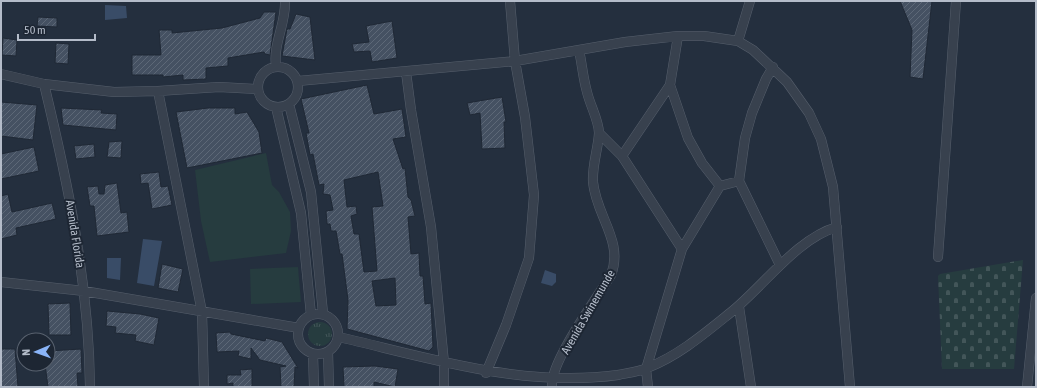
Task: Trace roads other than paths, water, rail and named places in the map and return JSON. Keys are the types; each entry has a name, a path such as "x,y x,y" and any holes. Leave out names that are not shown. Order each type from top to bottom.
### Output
{"street":[{"path":"276,66 274,55 285,13 285,1"},
{"path":"486,373 506,325 529,258 534,195 525,117 515,61 510,1"},
{"path":"738,41 750,1"},
{"path":"938,257 956,1"},
{"path":"298,81 515,61 625,42 678,36 704,36 738,41 753,50 788,82 809,113 821,139 834,187 850,387"},
{"path":"622,156 670,85 678,36"},
{"name":"Avenida Swinemunde","path":"552,384 568,345 611,275 615,264 615,250 596,198 593,182 593,165 599,132 587,90 579,50"},
{"path":"276,66 289,70 298,81 297,94 289,104 276,107 267,104 260,98 258,81 262,74 268,69 276,66"},
{"path":"774,68 766,79 752,113 739,181 780,265"},
{"path":"406,72 411,110 431,220 444,363 444,387"},
{"path":"1,74 44,84 114,92 158,92 219,87 258,88"},
{"name":"Avenida Florida","path":"44,84 64,166 84,291 90,346 90,387"},
{"path":"670,85 688,138 702,163 720,186"},
{"path":"158,92 202,312 204,387"},
{"path":"289,104 311,192 323,313"},
{"path":"276,107 299,200 311,315"},
{"path":"599,132 622,156 682,249"},
{"path":"648,387 646,369 682,249 720,186 739,181"},
{"path":"338,338 486,373 552,384 606,377 646,369 682,350 739,307 780,265 825,230 837,227"},
{"path":"1,282 84,291 299,328"},
{"path":"1027,387 1036,298"},
{"path":"739,307 751,387"},
{"path":"323,313 336,322 339,330 338,338 335,346 328,352 313,354 306,350 301,344 298,336 299,328 303,320 311,315 323,313"},
{"path":"328,352 328,387"},
{"path":"313,354 314,387"}],"water":[{"path":"105,5 126,6 127,18 105,20"},
{"path":"143,239 162,241 154,286 137,283"},
{"path":"107,258 121,258 120,280 107,278"},
{"path":"545,270 556,274 556,282 552,286 541,283"}]}
